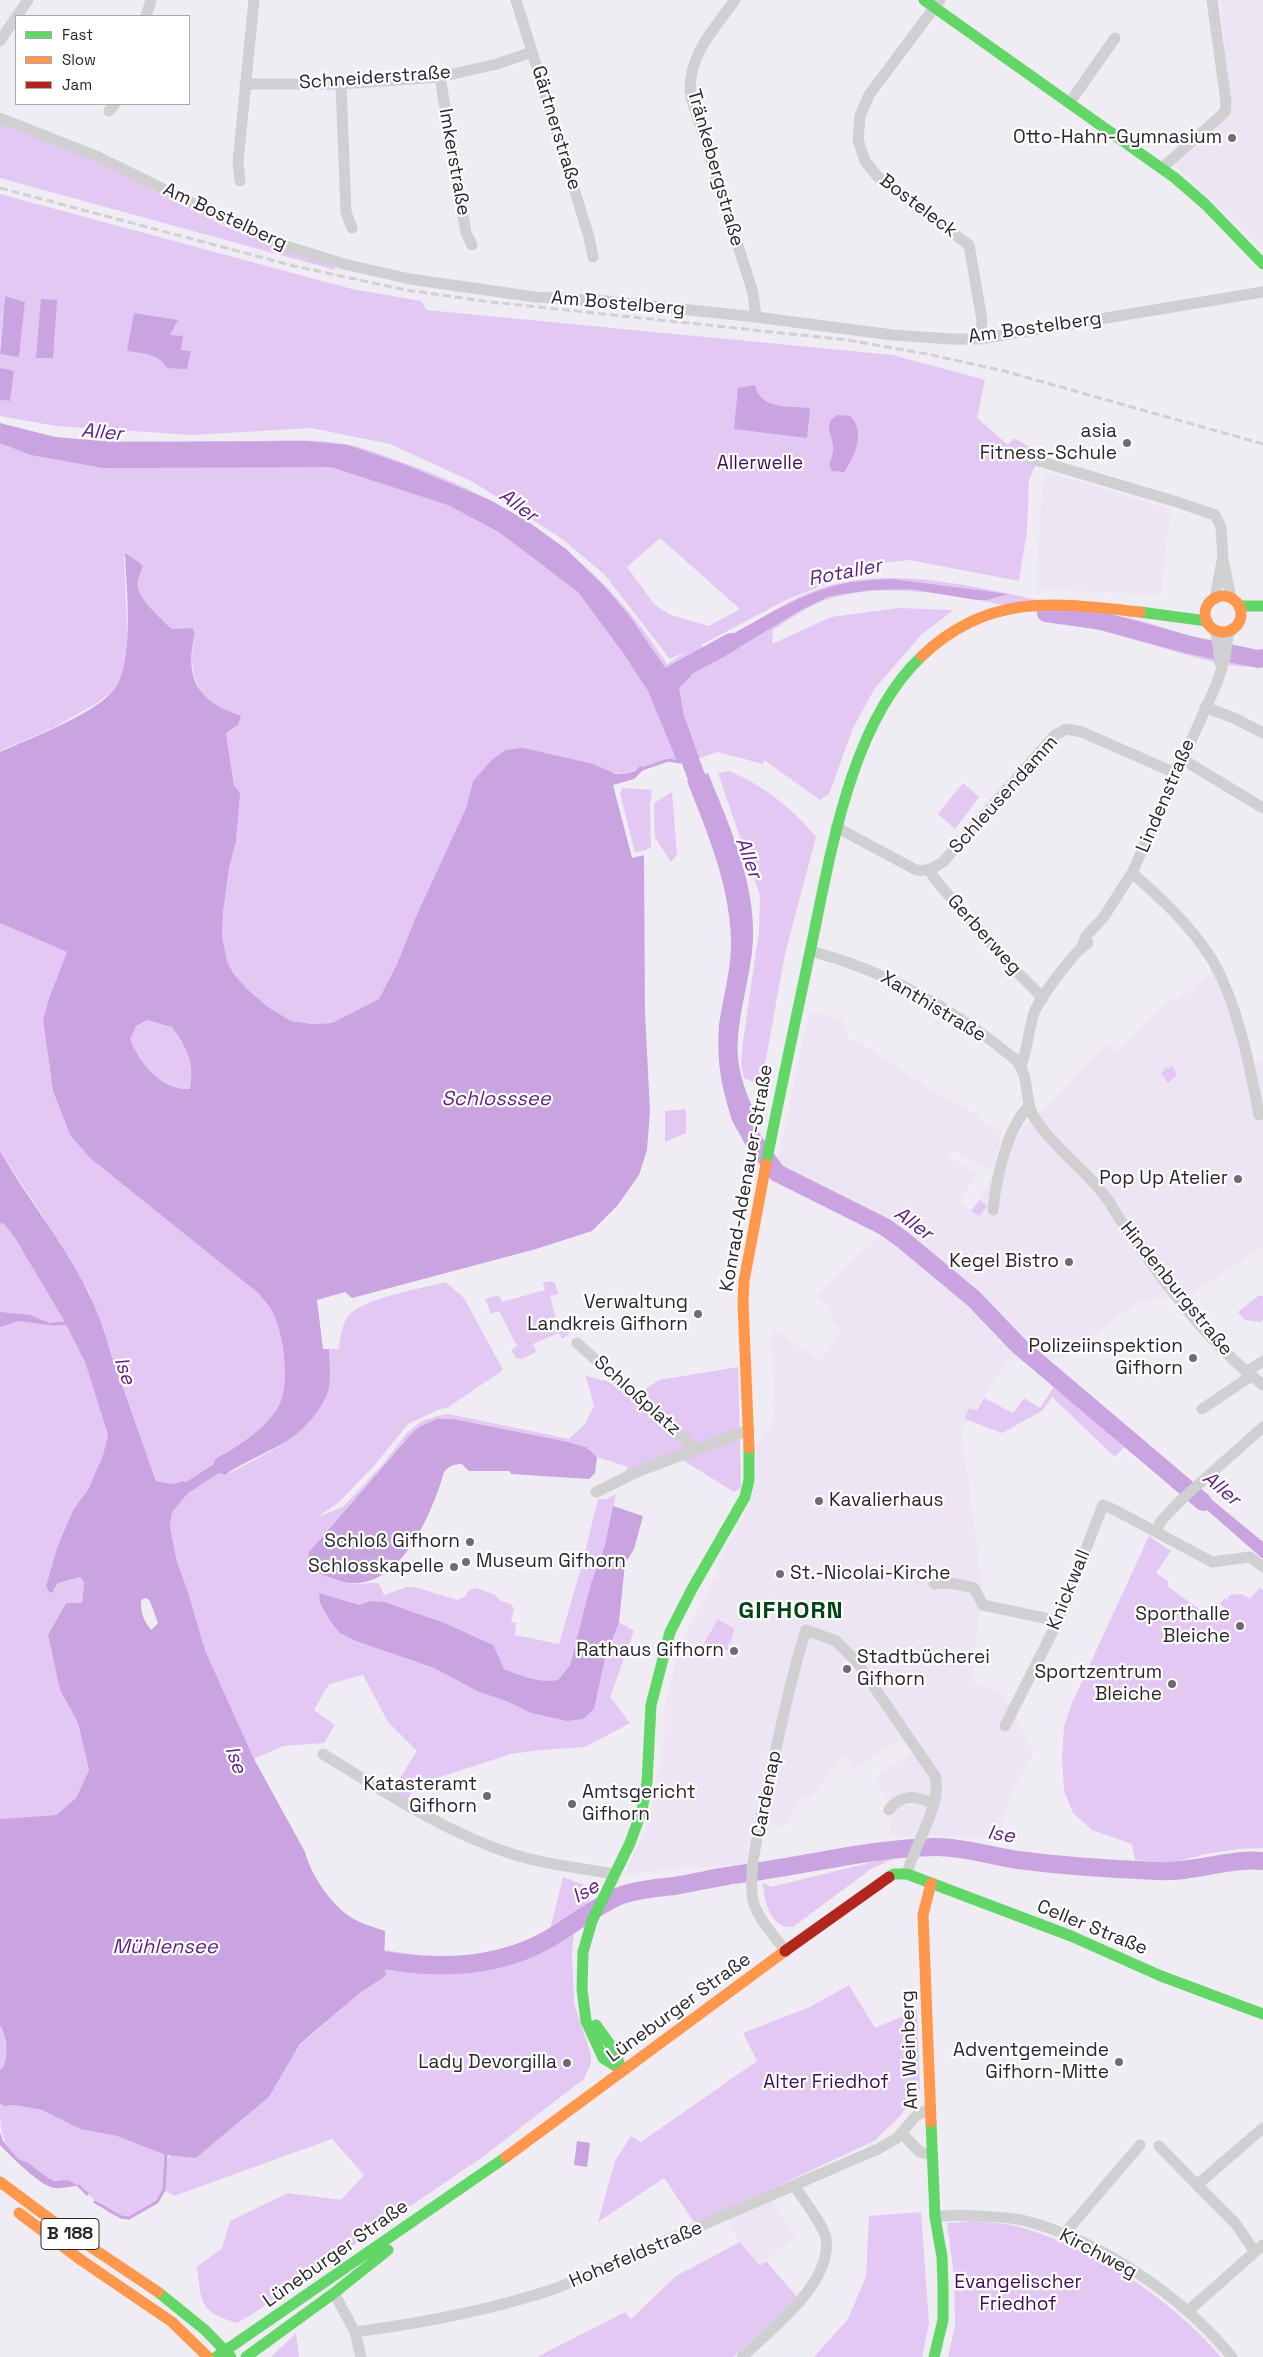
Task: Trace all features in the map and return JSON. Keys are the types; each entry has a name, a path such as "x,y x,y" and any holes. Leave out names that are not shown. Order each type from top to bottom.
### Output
{"street":[{"path":"18,15 28,0"},
{"path":"146,15 151,0"},
{"path":"240,181 238,162 254,0"},
{"name":"Gärtnerstraße","path":"516,0 589,237 593,257"},
{"name":"Tränkebergstraße","path":"735,0 700,50 693,65 689,85 691,97 753,294 756,316"},
{"path":"924,0 937,4 1162,168 1192,192 1263,264"},
{"path":"1162,168 1225,112 1226,102 1212,0"},
{"name":"Bosteleck","path":"937,4 870,95 860,116 858,140 865,161 877,176 969,245 982,320 980,338"},
{"path":"0,41 15,20"},
{"path":"1070,102 1115,38"},
{"name":"Schneiderstraße","path":"246,84 341,84 440,77 497,64 532,52"},
{"name":"Imkerstraße","path":"440,77 466,233 472,246"},
{"path":"341,84 346,212 352,228"},
{"name":"Am Bostelberg","path":"0,118 96,156 286,246 344,264 429,282 535,297 606,301 756,316 893,335 952,339 980,338 1263,292"},
{"path":"1032,459 1209,512 1218,519 1221,527 1222,559 1235,602 1241,613 1236,625"},
{"path":"1222,559 1207,621 1216,630 1223,632 1236,625 1263,617"},
{"path":"1211,603 1223,596 1235,602 1263,606"},
{"name":"Konrad-Adenauer-Straße","path":"1168,613 1211,603"},
{"name":"Konrad-Adenauer-Straße","path":"622,2070 603,2058 586,2021 582,1989 582,1952 586,1936 606,1890 630,1843 642,1810 647,1782 652,1705 670,1632 692,1588 744,1497 749,1480 749,1430 743,1303 744,1281 768,1153 836,827 853,771 881,710 899,681 918,659 934,645 966,624 990,613 1029,606 1056,604 1168,613 1207,621"},
{"name":"Lindenstraße","path":"1020,1066 1026,1054 1028,1036 1035,1011 1082,946 1096,934 1103,918 1132,873 1205,707 1228,636 1236,625"},
{"path":"1216,630 1222,655"},
{"path":"1205,707 1234,718 1263,733"},
{"name":"Schleusendamm","path":"929,870 943,862 1062,730 1073,728 1175,773"},
{"path":"1182,759 1263,808"},
{"path":"836,827 916,870 929,870"},
{"name":"Gerberweg","path":"929,870 937,882 1009,964 1043,998"},
{"path":"1132,873 1184,923 1214,964 1231,1004 1250,1068 1259,1115"},
{"name":"Xanthistraße","path":"810,951 884,976 952,1014 1004,1050 1020,1066"},
{"path":"993,1210 995,1193 1009,1141 1018,1119 1030,1106 1025,1077 1020,1066"},
{"name":"Hindenburgstraße","path":"1030,1106 1037,1122 1100,1191 1171,1290 1221,1350 1263,1385"},
{"name":"Schloßplatz","path":"577,1343 696,1450"},
{"path":"1202,1409 1249,1374 1263,1361"},
{"path":"1156,1532 1162,1520 1182,1499 1263,1427"},
{"name":"Schloßplatz","path":"596,1492 639,1471 749,1430"},
{"name":"Knickwall","path":"1005,1726 1058,1621 1103,1505 1212,1562 1250,1557 1263,1567"},
{"path":"934,1584 942,1582 974,1588 984,1605 1058,1621"},
{"name":"Cardenap","path":"786,1952 758,1913 754,1903 752,1887 759,1830 792,1673 806,1630 836,1641 869,1678 935,1776 937,1792 934,1804"},
{"path":"323,1754 430,1820 478,1841 513,1854 614,1874"},
{"path":"889,1810 894,1803 907,1797 922,1798 934,1804 910,1861 907,1874"},
{"name":"Lüneburger Straße","path":"246,2357 334,2293 475,2180 880,1881 894,1874 907,1874"},
{"name":"Celler Straße","path":"907,1874 1071,1936 1161,1976 1263,2014"},
{"name":"Am Weinberg","path":"931,1883 923,1915 931,2155 935,2217 942,2257 943,2287 943,2320 934,2357"},
{"name":"Hohefeldstraße","path":"355,2332 406,2325 532,2296 592,2273 878,2149 902,2134 917,2115 929,2109"},
{"path":"1197,2185 1263,2128"},
{"path":"902,2134 920,2152 931,2155"},
{"path":"1064,2234 1140,2145"},
{"path":"1159,2146 1259,2248 1188,2311"},
{"name":"Lüneburger Straße","path":"224,2355 475,2180"},
{"name":"B 188","path":"0,2182 54,2223 182,2308 224,2355"},
{"path":"742,2357 795,2306 820,2274 825,2257 826,2239 824,2232 794,2185"},
{"name":"B 188","path":"10,2206 101,2274 172,2322 195,2341 208,2357"},
{"name":"Kirchweg","path":"935,2217 951,2214 1021,2220 1064,2234 1126,2267 1154,2285 1188,2311 1232,2357"},
{"path":"334,2293 345,2310 355,2332 361,2357"},
{"path":"262,2357 272,2339"}],"shaded area":[{"name":"Otto-Hahn-Gymnasium","path":"1221,0 1263,0 1263,250 1174,164 1230,112"},
{"path":"1047,472 1170,509 1161,595 1040,589 1036,585 1042,486"},
{"path":"1220,966 1254,1064 1263,1060 1263,1247 1190,1295 1140,1301 1061,1358 1008,1361 961,1431 982,1583 972,1682 1003,1694 1034,1753 1009,1797 999,1838 890,1835 892,1811 875,1777 912,1753 903,1738 855,1769 846,1756 840,1760 812,1797 800,1799 784,1827 757,1820 747,1846 747,1865 677,1868 624,1875 646,1829 657,1783 665,1734 665,1706 680,1644 714,1579 720,1578 719,1573 716,1573 718,1563 741,1523 754,1490 757,1468 757,1445 770,1428 775,1411 771,1328 820,1361 841,1330 830,1320 833,1310 817,1295 885,1231 920,1260 926,1253 890,1224 776,1167 809,1012 842,1020 849,1039 869,1048 933,1091 978,1115 983,1123 1002,1132 992,1171 952,1150 948,1157 977,1173 960,1202 971,1210 987,1188 989,1180 1003,1178 1015,1140 1024,1126 1043,1110 1108,1043 1117,1052 1153,1015 1173,998 1177,1001"},
{"path":"771,2200 795,2236 760,2266 736,2237 728,2219"}],"green space":[{"path":"0,124 92,160 228,228 292,252 335,265 335,270 0,178"},
{"name":"Allerwelle","path":"0,194 352,289 421,301 426,310 893,355 985,380 977,418 1008,445 1014,438 1041,453 1029,480 1027,531 1019,581 909,560 831,569 833,581 784,601 701,645 704,651 780,607 811,592 828,586 854,581 880,578 907,578 960,584 1113,614 1218,645 1249,650 1263,650 1263,665 1240,667 1214,662 1030,611 944,594 902,591 863,592 829,599 814,605 773,630 772,644 831,617 899,608 954,610 922,634 875,688 853,728 829,794 820,800 764,760 763,764 718,752 684,763 667,758 642,771 641,766 626,775 505,750 473,781 466,808 414,921 397,964 379,999 332,1023 312,1024 291,1021 268,1007 247,989 233,973 227,961 222,936 223,913 229,868 236,841 234,786 226,733 233,729 226,713 208,700 198,685 192,660 195,633 192,628 172,629 152,610 143,598 138,587 138,581 143,564 124,556 128,650 121,677 112,692 97,703 51,729 0,751 0,424 47,436 81,440 291,440 334,442 370,451 450,481 488,499 523,519 556,542 587,568 616,597 667,664 688,651 670,659 604,574 561,538 473,482 390,444 311,428 193,435 56,426 0,416 0,400 10,401 14,372 0,368 0,354 19,357 25,302 5,296 0,346","holes":["178,320 169,336 181,350 191,351 187,369 164,362 150,354","660,538 740,609 709,626 671,615 655,605 627,567"]},
{"path":"729,771 754,783 777,799 816,837 785,954 761,1086 744,1078 741,1065 759,931 760,896 718,773"},
{"path":"963,783 979,797 955,829 938,814"},
{"path":"623,788 652,790 650,806 651,848 635,853 620,793"},
{"path":"672,792 677,855 671,862 655,838 654,803"},
{"path":"0,923 67,952 49,998 43,1020 53,1091 70,1135 90,1158 258,1293 269,1306 278,1324 283,1349 285,1376 281,1400 272,1417 265,1424 241,1443 215,1459 217,1470 226,1475 277,1448 308,1424 329,1386 329,1349 339,1349 342,1331 349,1315 357,1309 380,1299 446,1282 464,1298 503,1370 447,1408 440,1409 408,1424 374,1466 338,1503 317,1517 343,1507 382,1465 408,1432 422,1421 448,1414 569,1439 585,1424 594,1406 586,1376 609,1382 632,1398 659,1380 738,1367 741,1488 734,1492 673,1454 624,1473 628,1467 597,1457 586,1447 453,1419 437,1419 403,1443 309,1552 315,1572 335,1580 350,1583 379,1584 384,1595 407,1587 418,1588 457,1600 465,1597 469,1590 475,1588 494,1594 501,1601 511,1604 514,1609 511,1622 516,1623 515,1635 559,1644 598,1499 607,1499 616,1494 605,1545 591,1583 570,1665 558,1680 537,1680 503,1669 493,1645 447,1624 385,1602 371,1601 359,1605 319,1594 320,1603 330,1621 356,1641 434,1668 479,1692 506,1701 531,1713 567,1721 594,1709 605,1659 619,1622 634,1631 610,1697 630,1723 585,1747 511,1754 443,1776 422,1784 414,1790 407,1800 392,1790 417,1751 388,1722 363,1675 329,1684 314,1710 335,1725 324,1743 283,1746 254,1759 205,1650 177,1562 170,1527 172,1512 189,1492 184,1481 172,1484 156,1481 104,1329 89,1292 0,1151"},
{"path":"147,1020 172,1027 189,1053 192,1073 191,1089 170,1085 161,1080 139,1057 129,1039 136,1026"},
{"path":"1172,1066 1177,1075 1168,1083 1161,1073 1166,1067 1168,1069"},
{"path":"686,1109 686,1133 665,1142 665,1111"},
{"path":"980,1200 987,1206 979,1216 971,1211"},
{"path":"3,1223 15,1238 62,1317 85,1362 108,1435 103,1455 88,1490 73,1510 57,1548 46,1586 48,1591 55,1590 58,1583 80,1577 84,1582 82,1603 66,1603 48,1635 60,1690 78,1723 89,1770 76,1798 56,1815 0,1819 0,1224"},
{"path":"550,1281 555,1283 558,1294 550,1296 558,1327 566,1325 569,1334 562,1339 559,1333 533,1344 536,1352 522,1359 516,1358 511,1350 517,1346 499,1311 491,1314 485,1299 499,1295 502,1302 545,1290 543,1283"},
{"path":"1258,1296 1263,1296 1263,1320 1260,1322 1245,1320 1238,1312"},
{"path":"1055,1385 1124,1447 1115,1457 1052,1397 1042,1411 1002,1433 965,1419 969,1408 977,1410 984,1398 1013,1413 1024,1398 1040,1408"},
{"name":"Sportzentrum Bleiche","path":"1149,1536 1171,1551 1156,1573 1169,1582 1167,1586 1202,1611 1204,1608 1217,1617 1224,1608 1220,1604 1224,1598 1227,1600 1230,1595 1242,1594 1250,1599 1260,1587 1263,1590 1263,1848 1238,1849 1206,1854 1171,1863 1135,1860 1132,1844 1092,1830 1073,1813 1064,1791 1062,1757 1064,1726 1072,1703"},
{"path":"718,1619 734,1629 731,1642 727,1646 730,1651 703,1645"},
{"path":"893,1859 871,1869 793,1927 779,1924 774,1919 767,1905 763,1883 771,1887 881,1860"},
{"path":"563,1877 595,1889 574,1932 572,1952 574,2003 591,2055 591,2063 584,2079 481,2158 237,2323 215,2314 204,2304 197,2267 222,2248 230,2221 288,2193 341,2200 364,2175 332,2139 174,2196 166,2191 164,2186 160,2197 153,2204 134,2215 124,2217 116,2216 109,2212 76,2184 51,2179 18,2159 4,2140 0,2103 4,2106 14,2105 42,2110 80,2129 117,2136 166,2155 166,2162 171,2154 196,2158 269,2097 300,2045 361,1992 385,1977 382,1960 385,1950 429,1955 469,1955 489,1952 529,1939 550,1930"},
{"name":"Alter Friedhof","path":"849,1985 875,2028 917,2010 920,2089 900,2116 874,2141 722,2212 694,2222 664,2178 598,2222 615,2161 631,2136 641,2142 757,2061 743,2033 810,2007"},
{"path":"0,2025 6,2039 6,2046 0,2083"},
{"path":"921,2212 929,2323 922,2357 814,2357 848,2319 866,2276 869,2216"},
{"name":"Evangelischer Friedhof","path":"974,2221 1017,2226 1051,2237 1105,2263 1131,2279 1179,2315 1221,2357 948,2357 955,2326 954,2275 947,2223"},
{"path":"740,2242 760,2266 766,2261 798,2298 733,2357 537,2357 625,2312 631,2319 676,2276"},
{"path":"296,2333 299,2357 271,2357"}],"water":[{"path":"5,296 25,302 19,357 0,354"},
{"path":"41,299 57,300 53,358 36,358"},
{"path":"134,313 178,320 170,335 183,336 181,350 191,351 187,369 167,368 164,363 155,357 127,351"},
{"path":"0,368 14,371 10,401 0,400"},
{"path":"755,385 758,393 769,403 810,408 807,438 734,429 738,388"},
{"path":"838,415 850,416 855,422 858,436 852,459 844,472 832,471 829,465 833,449 829,425 830,421"},
{"path":"0,423 55,437 115,442 306,441 348,445 406,465 492,501 530,523 566,549 605,587 631,618 666,669 681,663 691,676 679,688 684,716 697,752 677,761 648,691 624,654 578,592 499,532 448,505 331,467 103,468 31,455 0,443"},
{"name":"Schlosssee","path":"125,553 143,565 138,587 152,610 172,629 192,628 195,633 191,663 197,686 214,703 241,716 238,725 226,733 234,786 240,793 236,841 229,868 222,936 227,961 233,973 247,989 268,1007 291,1021 312,1024 332,1023 379,999 397,964 414,921 466,808 473,781 491,761 505,750 523,748 593,764 616,774 626,774 635,771 641,765 642,771 634,779 613,785 632,858 644,855 645,1013 650,1111 647,1150 639,1175 617,1206 592,1231 536,1249 352,1298 345,1292 317,1300 323,1349 329,1349 330,1383 324,1400 317,1412 296,1434 225,1475 215,1471 213,1466 215,1459 241,1444 257,1431 271,1417 281,1400 285,1376 283,1349 278,1324 269,1306 258,1293 90,1158 70,1135 53,1091 43,1020 49,998 67,952 0,923 0,752 75,718 103,701 112,692 119,680 127,646 128,606","holes":["147,1020 172,1027 186,1049 191,1071 190,1089 170,1085 153,1074 140,1058 130,1039 136,1026"]},
{"path":"892,579 1008,594 987,600 976,600 910,589 871,590 830,596 799,611 715,662 707,648 781,607 811,593 843,584 867,580"},
{"path":"703,770 705,774 708,773 737,848 752,907 753,943 739,1025 738,1058 744,1086 755,1113 737,1130 727,1105 721,1079 718,1052 719,1025 731,949 726,897 716,858 687,781 690,779 689,775"},
{"name":"Mühlensee","path":"0,1151 62,1247 91,1297 102,1323 156,1481 172,1484 184,1481 188,1487 189,1492 172,1512 170,1527 177,1562 205,1650 254,1759 305,1852 317,1880 329,1897 352,1918 385,1931 384,1959 386,1976 361,1992 300,2044 269,2097 196,2158 166,2155 117,2136 80,2129 42,2110 14,2105 4,2106 0,2103 0,2070 5,2063 6,2046 5,2035 0,2025 0,1819 56,1815 76,1798 89,1770 78,1723 60,1690 48,1635 66,1603 82,1603 84,1582 80,1577 58,1583 52,1593 48,1591 46,1586 57,1548 73,1510 88,1490 103,1455 108,1435 85,1362 62,1317 15,1238 3,1223 0,1224","holes":["146,1598 150,1601 158,1623 151,1630 146,1623 141,1609 141,1600"]},
{"path":"0,1312 30,1315 52,1324 19,1321 0,1327"},
{"path":"437,1419 453,1419 586,1447 597,1457 595,1473 589,1479 511,1474 510,1471 469,1471 462,1464 454,1465 444,1472 420,1532 392,1568 375,1579 356,1583 334,1579 315,1571 308,1560 309,1552 412,1433 421,1426"},
{"path":"1200,1490 1263,1542 1263,1559 1191,1496"},
{"path":"613,1506 643,1516 634,1549 625,1564 619,1622 605,1659 594,1709 583,1719 567,1721 531,1713 506,1701 479,1692 434,1668 356,1641 340,1633 330,1621 320,1603 319,1593 359,1605 371,1601 385,1602 447,1624 493,1645 504,1669 537,1680 558,1680 570,1665 591,1583 605,1545"},
{"path":"0,2132 3,2141 18,2159 28,2163 48,2178 55,2181 68,2180 79,2186 55,2188 42,2183 0,2145"},
{"path":"577,2141 590,2143 587,2167 574,2165"}],"waterway":[{"name":"Rotaller","path":"1046,613 1102,621 1190,645 1258,659 1263,658"},
{"name":"Rotaller","path":"664,679 731,642"},
{"name":"Aller","path":"681,735 703,795"},
{"path":"642,769 668,760 680,762 690,759"},
{"name":"Aller","path":"736,1102 740,1116 753,1140 777,1173 885,1227 903,1240 974,1299 1019,1346 1203,1502"},
{"path":"52,1324 69,1323"},
{"path":"177,1490 188,1487 225,1463"},
{"name":"Ise","path":"733,1875 860,1854 936,1847 956,1848 1035,1862 1158,1871 1263,1861"},
{"name":"Ise","path":"359,1955 383,1960 431,1965 479,1963 502,1958 547,1940 593,1910 622,1895 727,1876"},
{"path":"95,2202 121,2217 129,2218 157,2202 164,2190 166,2155"},
{"path":"79,2186 87,2194"}],"railway":[{"path":"0,188 294,266 406,290 491,302 848,340 927,354 1004,371 1263,444"}],"traffic: fast":[{"path":"924,0 1175,178 1205,204 1263,264"},
{"path":"1239,606 1263,606"},
{"path":"1140,612 1207,621"},
{"path":"766,1164 826,876 846,795 860,755 877,718 897,684 922,656"},
{"path":"622,2070 603,2058 586,2021 582,1989 583,1952 592,1921 630,1843 642,1810 647,1782 651,1705 670,1632 692,1589 745,1497 749,1480 749,1448"},
{"path":"889,1877 894,1874 907,1874 1071,1936 1161,1976 1263,2014"},
{"path":"596,2025 614,2050 622,2070"},
{"path":"931,2122 935,2217 942,2257 943,2287 943,2320 934,2357"},
{"path":"216,2357 506,2157"},
{"path":"246,2357 334,2293 388,2250"},
{"path":"158,2292 205,2330 231,2357"}],"traffic: slow":[{"path":"1223,596 1235,602 1241,614 1235,626 1223,632 1211,626 1205,614 1211,602 1223,596"},
{"path":"922,656 947,635 973,621 998,612 1052,605 1140,612"},
{"path":"749,1448 743,1303 744,1281 766,1164"},
{"path":"931,1883 923,1915 931,2122"},
{"path":"506,2157 785,1951"},
{"path":"0,2182 58,2225 158,2292"},
{"path":"19,2213 81,2260 172,2322 208,2357"}],"traffic: jam":[{"path":"785,1951 889,1877"}],"place":[{"name":"Otto-Hahn-Gymnasium","path":"1232,138"},
{"name":"asia Fitness-Schule","path":"1127,443"},
{"name":"Pop Up Atelier","path":"1238,1179"},
{"name":"Kegel Bistro","path":"1069,1262"},
{"name":"Verwaltung Landkreis Gifhorn","path":"698,1314"},
{"name":"Polizeiinspektion Gifhorn","path":"1193,1358"},
{"name":"Kavalierhaus","path":"819,1501"},
{"name":"Schloß Gifhorn","path":"470,1542"},
{"name":"Museum Gifhorn","path":"466,1562"},
{"name":"Schlosskapelle","path":"454,1567"},
{"name":"St.-Nicolai-Kirche","path":"780,1574"},
{"name":"Sporthalle Bleiche","path":"1240,1626"},
{"name":"Rathaus Gifhorn","path":"734,1651"},
{"name":"Stadtbücherei Gifhorn","path":"847,1669"},
{"name":"Sportzentrum Bleiche","path":"1172,1684"},
{"name":"Katasteramt Gifhorn","path":"487,1796"},
{"name":"Amtsgericht Gifhorn","path":"572,1804"},
{"name":"Adventgemeinde Gifhorn-Mitte","path":"1119,2062"},
{"name":"Lady Devorgilla","path":"567,2063"}],"district":[{"name":"GIFHORN","path":"791,1611"}]}
